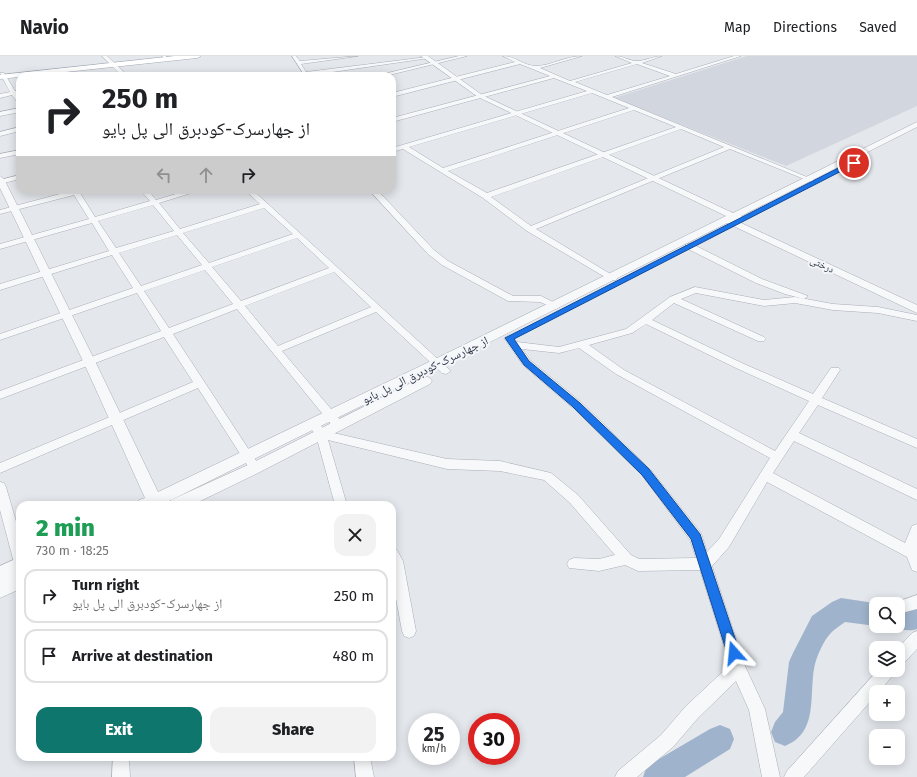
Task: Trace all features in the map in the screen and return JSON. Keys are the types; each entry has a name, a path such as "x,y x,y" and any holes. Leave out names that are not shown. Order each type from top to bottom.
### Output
{"main road":[{"path":"112,64 166,56"},
{"path":"38,72 197,56"},
{"path":"1,76 16,74"}],"street":[{"path":"104,56 122,72"},
{"path":"294,56 304,72"},
{"path":"298,63 356,56"},
{"path":"395,72 465,56"},
{"path":"504,56 812,180"},
{"path":"535,68 580,56"},
{"path":"617,56 676,76"},
{"path":"571,82 660,56"},
{"path":"608,97 740,56"},
{"path":"319,72 425,57"},
{"name":"درختی","path":"425,57 480,96 917,309"},
{"path":"396,94 520,62"},
{"path":"1,76 16,98"},
{"path":"396,119 555,76"},
{"path":"396,149 593,91"},
{"path":"0,96 16,93"},
{"path":"442,170 635,108"},
{"path":"0,114 16,111"},
{"name":"از جهارسرک-کودبرق الی پل بایو","path":"185,501 255,468 317,430 442,367 556,306 734,220 917,124"},
{"path":"486,196 682,127"},
{"path":"0,134 16,130"},
{"name":"از جهارسرک-کودبرق الی پل بایو","path":"812,180 917,131"},
{"path":"404,147 486,196 530,229 613,278"},
{"path":"530,229 730,147"},
{"path":"0,156 16,153"},
{"path":"16,178 0,181 89,361 116,419 151,501"},
{"path":"0,212 67,194"},
{"path":"80,194 93,220 255,468"},
{"path":"147,194 335,421"},
{"path":"0,247 183,194"},
{"path":"253,194 442,367"},
{"path":"377,194 431,252 445,264 511,299 541,299 556,306"},
{"path":"0,287 265,205"},
{"name":"از جهارسرک-کودبرق الی پل بایو","path":"442,367 511,341 689,246 734,220"},
{"path":"0,337 298,235"},
{"path":"689,246 711,255 741,274 786,292 832,304 876,306 910,313 917,312"},
{"path":"0,395 335,269"},
{"path":"511,341 559,350 582,345 629,331 673,299 695,290 764,304 795,300 878,310 917,318"},
{"path":"673,299 761,339"},
{"path":"276,350 377,308"},
{"path":"645,320 740,366 917,444"},
{"path":"511,341 526,363 577,405 646,472 696,537 738,668 757,709 771,777"},
{"path":"582,345 620,372 777,457"},
{"path":"317,430 446,464 500,466 546,476 574,499 626,559 638,565 705,564 724,543 765,475 835,370"},
{"path":"0,468 200,383"},
{"path":"317,430 340,501"},
{"name":"از جهارسرک-کودبرق الی پل بایو","path":"158,501 247,457 317,430"},
{"path":"792,435 917,495"},
{"path":"765,475 911,553"},
{"path":"0,487 16,545"},
{"path":"917,530 911,541 911,553 917,566"},
{"path":"574,564 599,566 626,559"},
{"path":"396,561 409,631"},
{"path":"0,574 16,567"},
{"path":"0,590 16,582"},
{"path":"905,606 917,602"},
{"path":"905,651 917,638"},
{"path":"624,777 666,741 692,712 738,668"},
{"path":"793,777 882,677"},
{"path":"120,761 121,777"},
{"path":"363,761 365,777"}],"shaded area":[{"path":"747,56 917,56 917,106 786,166 614,98"}],"waterway":[{"path":"785,732 796,717 802,662 821,625 841,610 869,613"},
{"path":"905,617 913,618 917,615"},
{"path":"658,777 720,739"}],"route":[{"path":"734,653 696,537 646,472 577,405 526,363 509,338 854,163"}]}
